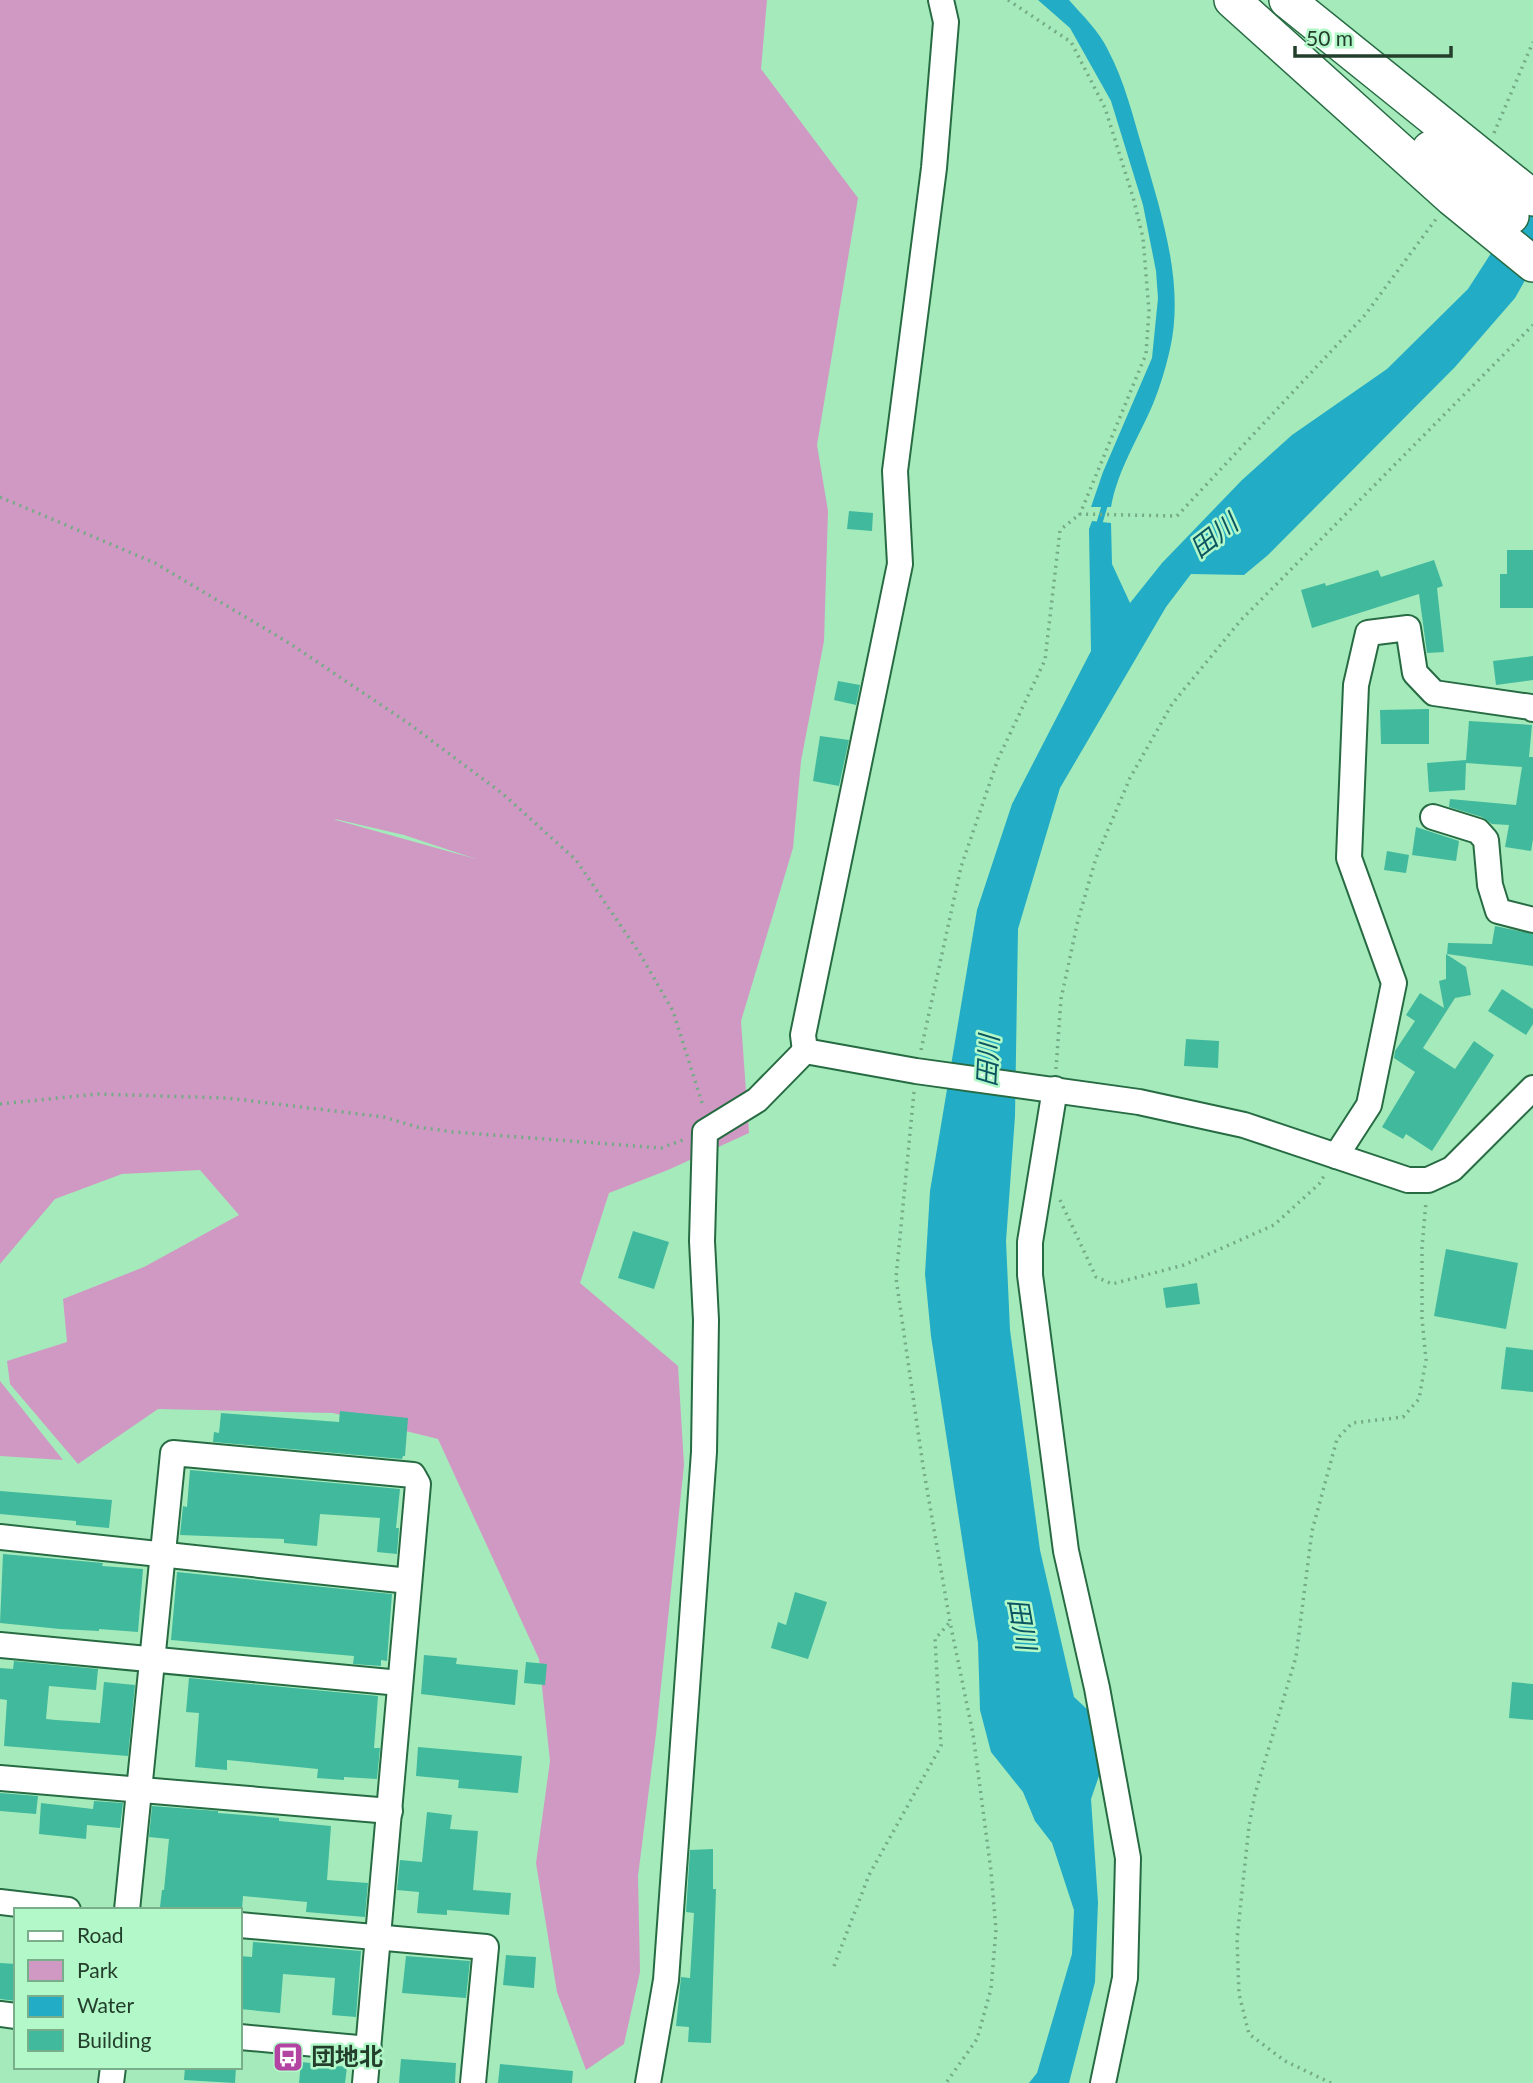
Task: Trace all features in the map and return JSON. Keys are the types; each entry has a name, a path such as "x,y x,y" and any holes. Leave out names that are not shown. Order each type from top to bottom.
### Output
{"highway":[{"path":"1232,0 1472,168 1533,198"},
{"path":"1241,0 1472,168 1533,264"},
{"path":"1295,7 1472,168 1533,234"},
{"path":"1472,168 1533,172"}],"street":[{"path":"805,1051 803,1035 900,564 895,471 934,168 946,22 940,0"},
{"path":"1336,1156 1369,1105 1394,983 1349,858 1356,685 1368,633 1408,628 1415,673 1434,694 1533,709"},
{"path":"1433,817 1478,831 1486,840 1490,885 1498,911 1533,920"},
{"path":"805,1051 916,1071 1139,1102 1244,1125 1408,1180 1428,1180 1452,1169 1533,1088"},
{"path":"648,2083 666,1980 704,1452 706,1320 702,1241 705,1132 757,1100 805,1051"},
{"path":"1051,1089 1030,1242 1030,1275 1066,1551 1097,1688 1128,1857 1125,1978 1103,2083"},
{"path":"127,1908 173,1453 413,1475 418,1484 365,2083"},
{"path":"0,1537 409,1581"},
{"path":"0,1645 400,1683"},
{"path":"0,1778 390,1811"},
{"path":"0,1902 51,1908"},
{"path":"242,1925 486,1947 473,2083"},
{"path":"242,2037 369,2049"}],"path":[{"path":"946,2083 976,2039 991,1989 996,1930 973,1734 950,1622 921,1452 896,1278 916,1071 961,867 999,759 1045,660 1060,530 1080,514 1146,354 1150,311 1143,238 1105,108 1072,42 1007,0"},
{"path":"1080,514 1177,516 1366,315 1472,168 1533,42"},
{"path":"1051,1089 1062,999 1078,920 1096,858 1129,778 1172,704 1241,620 1533,325"},
{"path":"0,497 155,563 289,643 408,723 503,794 576,860 640,954 673,1011 704,1109 705,1132 661,1148 454,1132 417,1127 384,1117 227,1098 97,1094 0,1104"},
{"path":"1042,1161 1097,1277 1112,1284 1184,1265 1274,1225 1319,1184 1336,1156"},
{"path":"1331,2083 1285,2061 1250,2035 1239,1994 1237,1939 1246,1851 1255,1794 1296,1657 1312,1531 1337,1439 1352,1423 1403,1417 1419,1399 1426,1360 1422,1318 1422,1247 1428,1180"},
{"path":"834,1966 869,1875 941,1746 935,1639 950,1622"}],"green space":[{"path":"0,0 767,0 761,69 858,198 817,445 828,511 824,641 801,761 793,848 741,1021 749,1133 668,1170 609,1193 580,1283 678,1366 684,1465 638,1876 640,1972 624,2044 586,2070 557,1992 536,1863 550,1761 539,1659 438,1439 333,1413 158,1409 78,1464 10,1384 7,1361 67,1342 63,1299 144,1267 239,1215 200,1170 122,1174 55,1199 0,1264","holes":["335,819 404,835 476,859"]},
{"path":"0,1381 63,1460 0,1456"}],"water":[{"path":"1038,0 1069,0 1095,30 1114,62 1150,174 1173,274 1174,324 1167,363 1153,404 1118,480 1111,507 1091,507 1103,472 1152,358 1158,298 1156,271 1143,205 1111,101 1070,28"},
{"name":"田川","path":"1533,188 1533,266 1515,298 1455,367 1268,555 1244,575 1191,574 1166,607 1060,788 1018,929 1015,1116 1006,1241 1010,1330 1040,1550 1074,1697 1088,1710 1100,1773 1091,1799 1098,1902 1095,1982 1069,2083 1029,2083 1037,2073 1072,1954 1074,1910 1052,1843 1035,1821 1023,1792 991,1752 980,1710 978,1643 931,1336 925,1274 930,1191 977,910 1012,804 1091,651 1089,529 1092,521 1111,523 1112,564 1130,603 1162,563 1242,480 1292,435 1387,369 1468,289"}],"building":[{"path":"849,511 873,513 872,531 847,529"},
{"path":"1507,550 1533,550 1533,608 1500,608 1500,574 1507,574"},
{"path":"1434,560 1443,586 1437,588 1444,652 1427,653 1419,594 1312,628 1301,590 1325,583 1326,586 1378,570 1381,577"},
{"path":"1533,656 1533,680 1496,685 1493,661"},
{"path":"838,681 860,685 856,705 834,700"},
{"path":"1429,709 1429,744 1381,744 1380,710"},
{"path":"1469,721 1532,725 1529,757 1533,757 1531,851 1505,847 1509,825 1492,824 1482,817 1449,807 1450,799 1516,805 1522,767 1466,763 1465,790 1429,792 1427,763 1466,760"},
{"path":"820,736 849,740 839,786 813,781"},
{"path":"1416,827 1459,841 1456,861 1412,855"},
{"path":"1387,851 1409,855 1406,873 1384,870"},
{"path":"1495,926 1533,934 1533,966 1447,954 1448,943 1492,944"},
{"path":"1446,954 1466,967 1471,995 1455,998 1423,1048 1455,1069 1474,1041 1494,1055 1432,1151 1406,1134 1403,1139 1382,1127 1415,1072 1394,1058 1395,1051 1415,1021 1406,1015 1420,993 1444,1008 1439,981 1446,979"},
{"path":"1502,989 1533,1009 1533,1024 1526,1035 1488,1011"},
{"path":"1186,1039 1219,1041 1218,1068 1184,1066"},
{"path":"633,1231 669,1242 654,1289 618,1278"},
{"path":"1446,1249 1518,1263 1506,1329 1434,1316"},
{"path":"1197,1283 1200,1304 1166,1308 1163,1288"},
{"path":"1506,1347 1533,1350 1533,1392 1501,1389"},
{"path":"340,1411 408,1418 405,1456 402,1459 213,1442 214,1432 219,1433 221,1413 339,1422"},
{"path":"190,1470 400,1489 396,1528 399,1528 397,1554 377,1552 380,1518 320,1514 317,1546 284,1543 284,1539 180,1535 183,1506 187,1507"},
{"path":"0,1491 112,1500 109,1528 76,1525 76,1521 0,1514"},
{"path":"3,1554 143,1569 138,1632 0,1623"},
{"path":"177,1572 392,1594 387,1661 381,1660 381,1666 353,1664 354,1656 171,1640"},
{"path":"795,1592 827,1602 808,1659 771,1648 778,1622 786,1625"},
{"path":"424,1655 457,1658 456,1664 518,1670 515,1705 421,1694"},
{"path":"14,1661 98,1669 96,1690 49,1686 46,1719 100,1723 104,1682 135,1685 128,1756 4,1746 7,1700 0,1699 0,1668 13,1669"},
{"path":"526,1662 547,1664 545,1685 524,1683"},
{"path":"189,1678 378,1696 374,1748 380,1748 377,1779 317,1778 318,1769 227,1760 227,1770 195,1767 199,1713 186,1712"},
{"path":"1512,1682 1533,1684 1533,1720 1509,1718"},
{"path":"418,1747 522,1756 518,1793 458,1788 459,1780 416,1776"},
{"path":"0,1793 38,1796 36,1814 0,1811"},
{"path":"94,1801 123,1803 120,1828 87,1825 86,1839 39,1834 41,1803 93,1809"},
{"path":"152,1806 218,1811 331,1826 327,1880 368,1883 365,1917 306,1912 307,1902 243,1896 242,1910 160,1907 169,1839 149,1837"},
{"path":"427,1812 452,1815 450,1829 478,1831 473,1890 511,1893 509,1915 447,1910 447,1915 417,1913 419,1892 397,1890 400,1860 422,1862"},
{"path":"713,1849 713,1889 716,1889 711,2043 688,2042 689,2027 676,2026 681,1977 690,1978 694,1913 686,1912 690,1850"},
{"path":"253,1942 361,1951 356,2017 332,2015 335,1978 283,1974 280,2013 242,2009 242,1956 252,1957"},
{"path":"506,1955 536,1957 534,1988 503,1985"},
{"path":"406,1956 470,1961 466,1998 402,1993"},
{"path":"0,1963 14,1964 14,2001 0,1999"},
{"path":"401,2059 456,2063 455,2083 399,2083"},
{"path":"301,2062 347,2067 345,2083 299,2083"},
{"path":"500,2064 573,2071 572,2083 498,2083"},
{"path":"185,2069 236,2069 235,2083 184,2080"}],"waterway":[{"path":"1098,528 1106,501"}],"place":[{"name":"団地北","path":"288,2057"}]}
